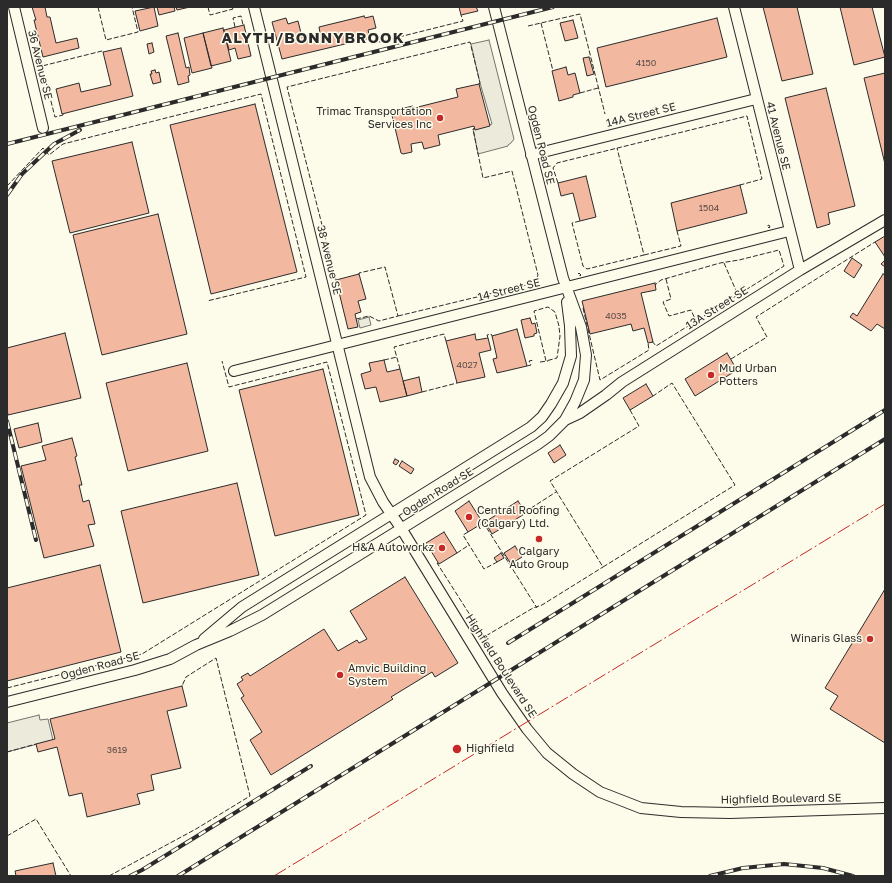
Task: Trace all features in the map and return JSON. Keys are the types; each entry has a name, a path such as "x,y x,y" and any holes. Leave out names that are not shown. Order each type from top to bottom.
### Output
{"street":[{"name":"36 Avenue SE","path":"14,7 43,128"},
{"name":"38 Avenue SE","path":"254,7 370,477 391,514"},
{"name":"Ogden Road SE","path":"196,645 242,607 531,428 542,417 563,384 570,356 570,326 565,288 494,7"},
{"name":"41 Avenue SE","path":"734,7 800,270"},
{"name":"14A Street SE","path":"531,155 756,99"},
{"name":"13A Street SE","path":"565,420 580,413 622,382 800,270 885,220"},
{"name":"14 Street SE","path":"234,371 789,231"},
{"name":"Ogden Road SE","path":"7,702 135,670 170,659 196,645 230,631 262,615 549,436 565,420 575,402 584,380 586,355 581,328 565,288"},
{"name":"Highfield Boulevard SE","path":"391,514 502,694 527,729 547,753 573,774 600,792 641,808 681,812 730,813 885,808"}],"shaded area":[{"path":"489,40 514,139 508,146 478,154 473,129 492,124 471,44"},
{"path":"369,317 371,325 360,328 358,320"},
{"path":"39,715 40,720 48,719 53,740 7,752 7,723"}],"building":[{"path":"32,7 45,7 47,17 50,17 56,43 77,38 79,48 43,57"},
{"path":"154,7 158,26 140,31 135,11"},
{"path":"157,7 174,7 175,11 159,15"},
{"path":"176,7 190,7 177,10"},
{"path":"459,7 476,7 478,11 461,15"},
{"path":"763,7 797,7 813,74 782,81"},
{"path":"840,7 872,7 885,57 854,65"},
{"path":"364,16 365,18 373,16 376,28 368,30 370,38 282,59 272,22 286,18 288,24 298,21 302,37 320,33 319,27"},
{"path":"717,18 727,57 606,87 597,48"},
{"path":"573,20 578,38 565,41 560,23"},
{"path":"244,25 251,56 238,59 235,48 229,50 224,30"},
{"path":"223,28 231,61 211,66 203,33"},
{"path":"178,33 186,68 189,67 190,75 188,76 189,82 178,85 166,36"},
{"path":"203,33 212,68 192,73 184,38"},
{"path":"152,43 154,52 149,54 147,44"},
{"path":"121,48 133,96 62,114 56,89 79,83 81,92 111,85 103,52"},
{"path":"589,57 594,74 587,76 583,58"},
{"path":"566,67 568,75 575,73 580,93 573,95 573,97 559,101 552,71"},
{"path":"155,70 156,73 159,72 161,82 153,84 150,74 152,74 151,71"},
{"path":"885,73 885,164 864,78"},
{"name":"Trimac Transportation Services Inc","path":"479,84 490,126 475,130 474,126 438,135 440,145 424,149 422,142 411,144 412,152 401,153 391,111 413,106 414,108 458,97 456,89"},
{"path":"826,88 855,206 828,213 830,224 817,228 785,98"},
{"path":"255,104 297,272 211,294 170,125"},
{"path":"132,142 149,213 70,233 52,161"},
{"path":"586,176 596,217 580,221 573,193 561,196 558,183"},
{"path":"740,185 747,213 677,231 671,203"},
{"path":"158,214 187,334 102,355 73,235"},
{"path":"885,236 885,257 875,242"},
{"path":"852,258 862,265 854,278 844,271"},
{"path":"885,260 885,267 881,264"},
{"path":"359,274 366,299 358,301 361,312 355,314 358,327 348,329 336,280"},
{"path":"883,274 885,275 885,329 877,324 871,331 850,317 853,313 857,316"},
{"path":"655,283 656,290 641,293 653,342 648,343 644,328 633,331 631,324 590,334 582,301"},
{"path":"530,318 532,324 535,323 537,333 534,334 534,336 525,338 521,320"},
{"path":"517,329 527,366 497,373 493,359 497,358 492,336"},
{"path":"65,333 81,398 8,415 7,348"},
{"path":"475,334 476,340 488,338 491,350 479,353 485,377 457,383 446,341"},
{"name":"Mud Urban Potters","path":"727,353 737,370 695,396 685,379"},
{"path":"384,360 387,372 400,369 407,396 380,402 376,387 365,389 361,374 371,371 369,363"},
{"path":"187,363 208,451 128,471 106,383"},
{"path":"323,369 359,515 275,536 239,390"},
{"path":"419,377 422,392 407,396 403,381"},
{"path":"646,384 653,396 630,410 623,398"},
{"path":"38,423 42,442 19,448 14,429"},
{"path":"72,438 82,485 79,485 83,502 89,500 95,524 88,525 94,546 44,558 21,466 46,460 42,446"},
{"path":"560,445 566,455 554,463 548,453"},
{"path":"395,459 399,461 396,465 393,463"},
{"path":"402,461 414,469 411,474 399,466"},
{"path":"237,483 259,575 143,603 121,511"},
{"name":"Central Roofing (Calgary) Ltd.","path":"469,501 483,523 468,532 455,511"},
{"path":"518,501 526,513 492,534 485,522"},
{"name":"H&A Autoworkz","path":"444,532 457,553 439,564 426,543"},
{"path":"515,546 522,557 511,564 504,553"},
{"path":"501,553 504,558 497,562 494,558"},
{"path":"100,565 121,652 7,681 7,588"},
{"name":"Amvic Building System","path":"405,577 458,663 435,677 432,672 391,697 393,699 271,775 250,740 262,732 241,698 244,696 237,684 243,680 241,677 248,673 250,676 324,629 338,651 357,640 359,643 367,639 350,611"},
{"name":"Winaris Glass","path":"885,589 885,743 830,709 838,696 825,688"},
{"path":"182,686 187,706 167,711 181,768 151,775 154,790 137,794 140,804 87,817 82,793 69,796 57,747 38,752 36,744 55,739 50,719"},
{"path":"53,863 56,876 16,876 15,871"}],"railway":[{"path":"7,144 553,7"},
{"path":"7,195 22,174 54,144 80,130"},
{"path":"508,643 885,410"},
{"path":"7,421 36,540"},
{"path":"178,876 885,439"},
{"path":"130,876 311,766"},
{"path":"710,876 743,868 784,864 823,868 853,876"}],"fence":[{"path":"98,7 106,40 138,32 132,7"},
{"path":"208,7 210,15 233,9 232,7"},
{"path":"528,26 580,14 605,114"},
{"path":"370,38 371,44 463,21 461,15"},
{"path":"235,27 233,18 241,16 243,25"},
{"path":"541,23 553,71"},
{"path":"336,280 287,87 470,42 479,84"},
{"path":"63,114 55,117 42,66 103,52"},
{"path":"580,93 598,88"},
{"path":"7,186 43,148 49,155 63,144 261,94 306,277 207,301"},
{"path":"558,183 553,168 557,163 747,116 762,179 740,185"},
{"path":"398,316 535,283 538,275 512,171 483,178 473,129 475,128"},
{"path":"580,221 572,223 583,266 587,269 644,255 617,148"},
{"path":"769,225 770,227 769,228 767,226 769,225"},
{"path":"644,255 681,246 677,231"},
{"path":"731,359 767,337 756,317 875,242"},
{"path":"652,341 656,346 784,266 779,250 720,263 661,280 655,285"},
{"path":"724,263 738,295"},
{"path":"356,319 369,316 379,321 398,316 385,267 359,274"},
{"path":"579,273 581,275 580,276 578,274 579,273"},
{"path":"666,279 671,299 663,302 669,316 691,310 696,321"},
{"path":"559,326 555,312 548,307 534,311 546,361 557,358 560,336 559,327"},
{"path":"583,308 600,380 649,350 648,343"},
{"path":"400,369 394,347 444,334 446,341"},
{"path":"488,338 487,335 491,334 492,336"},
{"path":"384,360 397,357"},
{"path":"527,366 531,365 529,361 534,360"},
{"path":"7,688 142,654 366,515 327,362 229,387 222,361"},
{"path":"540,362 548,361"},
{"path":"422,392 457,383"},
{"path":"630,410 639,426 550,481 603,567 735,485 672,383 653,396"},
{"path":"525,512 556,492"},
{"path":"483,522 537,608"},
{"path":"468,532 463,535 484,569 499,561"},
{"path":"457,553 469,545"},
{"path":"438,563 484,637 533,608 542,605 603,567"},
{"path":"109,876 196,829 250,796 216,658 186,677 182,686"},
{"path":"7,752 36,744"},
{"path":"7,836 36,819 71,876"}],"power":[{"path":"274,876 885,504"}],"place":[{"name":"Trimac Transportation Services Inc","path":"440,118"},
{"name":"Mud Urban Potters","path":"711,375"},
{"name":"Central Roofing (Calgary) Ltd.","path":"469,517"},
{"name":"Calgary Auto Group","path":"539,539"},
{"name":"H&A Autoworkz","path":"442,548"},
{"name":"Winaris Glass","path":"870,639"},
{"name":"Amvic Building System","path":"340,675"},
{"name":"Highfield","path":"457,749"}],"district":[{"name":"ALYTH/BONNYBROOK","path":"313,38"}]}
